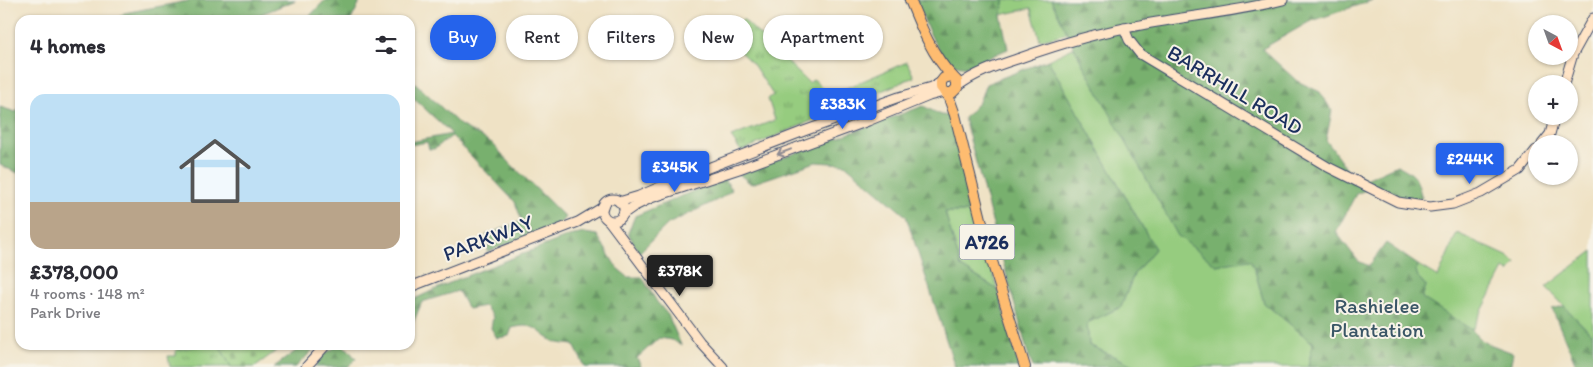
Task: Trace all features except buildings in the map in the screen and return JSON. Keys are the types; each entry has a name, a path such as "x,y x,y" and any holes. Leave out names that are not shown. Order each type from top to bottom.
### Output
{"main road":[{"name":"A726","path":"910,0 927,39 943,87 955,115 990,255 1025,367"},
{"name":"A726","path":"927,39 942,65 955,82 955,115"},
{"path":"946,76 955,82 954,92 943,87 946,76"}],"street":[{"path":"955,82 1029,54 1124,28 1283,0"},
{"path":"1567,75 1573,54 1593,18"},
{"name":"BARRHILL ROAD","path":"1124,28 1129,40 1140,54 1338,172 1398,202 1430,207 1453,204 1481,193 1520,170 1528,160"},
{"path":"723,367 700,342 603,214 603,207 610,200 619,202 638,196 894,98 931,88 943,87"},
{"path":"608,220 617,220 645,200 739,169 868,121 936,93 943,87"},
{"path":"619,202 624,208 623,240"},
{"name":"PARKWAY","path":"415,285 578,222 603,207"},
{"name":"PARKWAY","path":"578,222 608,220"},
{"path":"306,367 321,350"}],"green space":[{"path":"193,0 296,0 259,15 122,15"},
{"path":"325,0 359,0 354,15 311,15"},
{"path":"916,0 1005,0 1001,15 1008,49 968,66 958,65 949,61 934,42"},
{"path":"1005,0 1051,0 1068,33 1040,40 1031,8 1001,15"},
{"name":"Rashielee Plantation","path":"1051,0 1373,0 1309,22 1262,49 1297,81 1320,92 1332,111 1326,140 1349,172 1366,179 1397,165 1412,174 1417,181 1422,198 1401,200 1373,187 1356,194 1336,232 1358,261 1369,266 1386,243 1418,265 1416,271 1418,277 1426,286 1422,298 1472,330 1484,342 1513,353 1510,367 1308,367 1313,343 1264,303 1254,267 1250,260 1216,265 1178,236 1081,61"},
{"path":"753,29 763,38 763,60 785,60 809,83 814,79 830,95 907,62 914,77 741,151 731,137 775,120 768,99 773,95 749,60 753,60"},
{"path":"1075,47 1081,61 1216,265 1250,259 1264,303 1313,343 1308,367 1137,367 1089,345 1087,323 1121,307 1134,274 1155,249 1048,60"},
{"path":"1048,60 1155,249 1134,274 1121,307 1087,323 1089,345 1137,367 1033,367 1027,350 964,118 979,102 986,84"},
{"path":"415,83 460,125 492,143 565,217 560,224 487,252 489,242 486,235 522,221 515,202 452,136 434,149 429,149 427,142 415,144 415,141 452,134 415,100"},
{"path":"923,106 941,115 951,116 975,212 945,212 961,267 998,290 1019,367 955,367 906,216 845,164 816,162 751,184 739,174"},
{"path":"0,107 15,112 15,172 0,165"},
{"path":"724,178 732,190 721,198 668,224 639,253 628,233 635,216"},
{"path":"945,212 975,212 998,290 961,267"},
{"path":"585,233 597,235 617,268 628,277 642,277 657,302 668,315 681,345 672,340 659,338 637,358 641,367 585,367 574,345 553,341 535,328 520,326 512,328 509,336 497,338 491,328 493,317 485,306 468,309 458,291 422,302 415,318 415,299 456,280 569,236"},
{"path":"1457,233 1509,257 1516,263 1509,272 1504,269 1472,330 1421,298 1426,286 1418,277 1416,271 1418,265 1438,277"},
{"path":"1593,251 1593,336 1546,287"},
{"path":"1564,306 1593,336 1593,367 1577,367 1552,309"},
{"path":"176,350 222,350 231,367 170,367 168,356 176,356"},
{"path":"222,350 276,351 254,367 231,367"},
{"path":"297,350 313,350 296,367 274,367"},
{"path":"331,350 349,350 356,359 348,367 315,367"}]}
